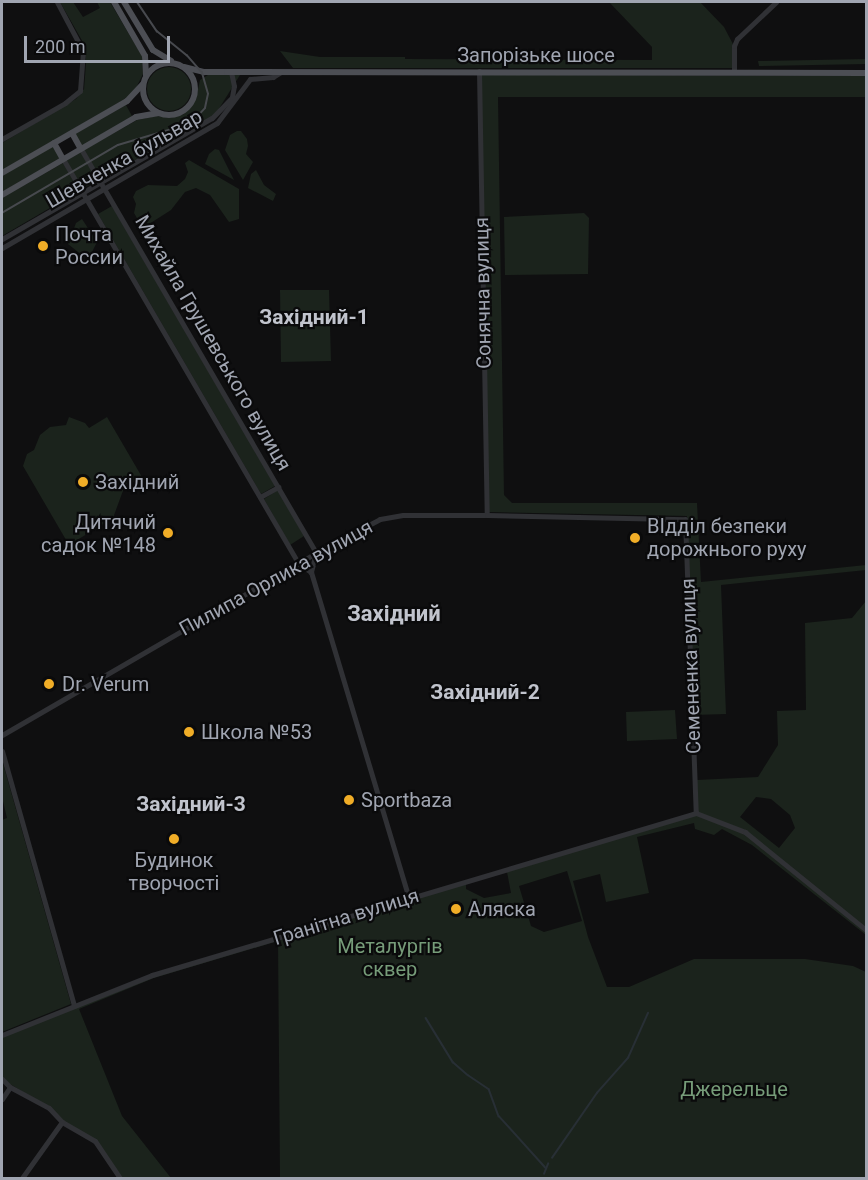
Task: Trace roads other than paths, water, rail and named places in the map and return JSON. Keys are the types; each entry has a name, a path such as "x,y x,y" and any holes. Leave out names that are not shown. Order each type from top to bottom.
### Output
{"main road":[{"path":"2,173 130,99 143,84 146,76 146,57 114,2"},
{"path":"124,2 153,51 181,66 192,76 195,87"},
{"path":"146,76 160,64 181,66"},
{"name":"Запорізьке шосе","path":"181,66 204,72 867,73"},
{"path":"143,84 146,102 159,113 172,115 185,109 193,98 198,77 204,72"},
{"name":"Шевченка бульвар","path":"2,195 136,117 159,113"},
{"name":"Михайла Грушевського вулиця","path":"72,133 81,149"},
{"name":"Михайла Грушевського вулиця","path":"54,143 63,159"}],"street":[{"path":"2,140 65,103 78,94 82,87 83,51 57,2"},
{"path":"734,72 734,46 737,39 776,2"},
{"name":"Шевченка бульвар","path":"2,239 219,113 232,97 234,86 231,72"},
{"name":"Шевченка бульвар","path":"2,248 217,123 250,79 273,77 281,72"},
{"name":"Сонячна вулиця","path":"479,72 487,515"},
{"name":"Михайла Грушевського вулиця","path":"81,149 316,553"},
{"name":"Михайла Грушевського вулиця","path":"63,159 298,563 310,572"},
{"path":"260,497 278,487"},
{"name":"Пилипа Орлика вулиця","path":"2,735 298,563 386,517 487,515 685,519"},
{"name":"Семененка вулиця","path":"685,519 696,813"},
{"path":"316,553 310,572 409,898"},
{"path":"2,751 74,1006"},
{"path":"696,813 745,832 867,930"},
{"name":"Гранітна вулиця","path":"2,1035 152,975 696,813"},
{"path":"2,1079 10,1087 49,1108 62,1122 101,1147 120,1179"},
{"path":"2,1099 10,1087"},
{"path":"22,1179 62,1122"}],"waterway":[{"path":"552,1158 597,1093 628,1058 648,1013"},
{"path":"426,1018 453,1062 489,1089 499,1116 546,1168"},
{"path":"544,1174 548,1164"}],"tram line":[{"path":"2,213 118,145 185,125 194,120 205,108 208,94 202,73 187,56 157,32 137,2"}],"place":[{"name":"Почта России","path":"43,246"},
{"name":"Західний","path":"83,482"},
{"name":"Дитячий садок №148","path":"168,533"},
{"name":"ВІдділ безпеки дорожнього руху","path":"635,538"},
{"name":"Dr. Verum","path":"49,684"},
{"name":"Школа №53","path":"189,732"},
{"name":"Sportbaza","path":"349,800"},
{"name":"Будинок творчості","path":"174,839"},
{"name":"Аляска","path":"456,909"}],"district":[{"name":"Західний-1","path":"314,317"},
{"name":"Західний","path":"394,614"},
{"name":"Західний-2","path":"485,692"},
{"name":"Західний-3","path":"191,804"}],"park label":[{"name":"Металургів сквер","path":"390,958"},
{"name":"Джерельце","path":"734,1089"}]}
